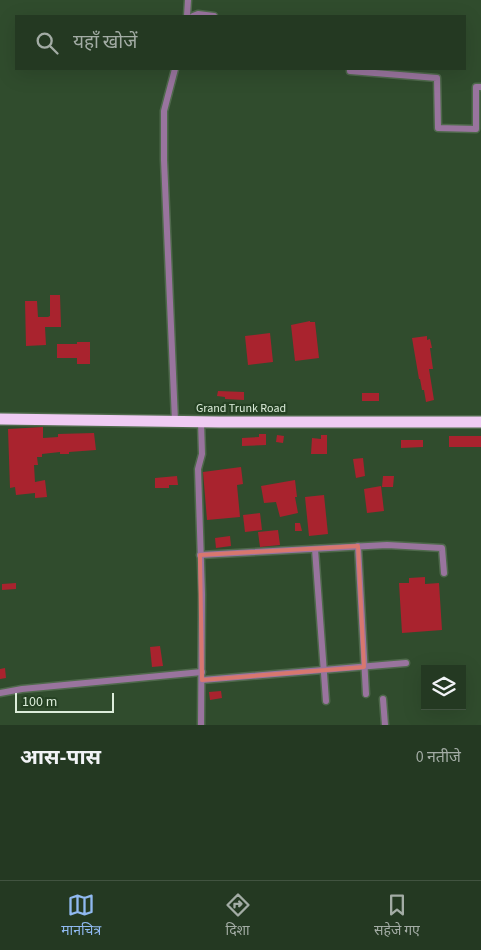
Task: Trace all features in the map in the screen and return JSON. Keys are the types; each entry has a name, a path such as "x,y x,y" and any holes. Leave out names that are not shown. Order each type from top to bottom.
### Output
{"highway":[{"name":"Grand Trunk Road","path":"0,419 202,422 481,422"}],"street":[{"path":"187,15 188,0"},
{"path":"175,70 164,112 164,160 175,421"},
{"path":"350,70 350,72 437,78 438,128 476,128 476,86 481,87"},
{"path":"202,422 202,454 198,469 202,725"},
{"path":"200,555 387,545 442,548 444,573"},
{"path":"358,546 366,694"},
{"path":"315,549 326,701"},
{"path":"202,680 406,663"},
{"path":"0,693 31,688 202,672"},
{"path":"383,699 385,725"}],"highlighted area":[{"path":"358,546 364,667 202,680 200,555"}],"building":[{"path":"50,295 60,295 61,327 45,327 46,345 26,346 25,301 37,301 38,317 48,317 50,316"},
{"path":"310,321 315,322 319,358 295,361 291,325"},
{"path":"270,333 273,362 248,365 245,336"},
{"path":"427,336 427,340 430,339 432,348 430,348 433,369 429,369 434,400 426,402 424,390 422,390 419,379 412,338"},
{"path":"77,342 90,342 90,364 77,364 77,358 57,358 57,344 77,344"},
{"path":"218,391 244,392 244,400 225,399 225,397 217,396"},
{"path":"362,393 379,393 379,401 362,401"},
{"path":"43,427 43,438 58,437 58,434 94,433 96,450 69,452 69,454 60,454 60,452 42,454 42,457 37,457 38,465 34,465 35,482 45,480 47,497 35,498 35,493 16,495 15,487 10,488 8,429"},
{"path":"259,434 266,434 266,445 242,446 242,438 259,437"},
{"path":"277,435 284,436 283,443 276,442"},
{"path":"321,435 327,435 327,454 311,454 312,438 321,439"},
{"path":"449,436 481,436 481,447 449,447"},
{"path":"401,440 423,440 423,447 401,448"},
{"path":"363,458 365,476 356,478 353,459"},
{"path":"241,467 243,484 237,485 240,517 207,520 203,472"},
{"path":"177,476 178,485 169,485 169,488 155,488 155,478"},
{"path":"383,476 394,476 393,487 382,487"},
{"path":"295,480 297,497 295,497 298,513 280,517 276,502 264,503 261,486"},
{"path":"381,486 384,511 367,513 364,489"},
{"path":"324,495 328,534 309,536 305,497"},
{"path":"260,513 262,530 245,532 243,515"},
{"path":"295,523 300,523 302,531 295,531"},
{"path":"278,530 280,545 260,547 258,532"},
{"path":"230,536 231,546 216,548 215,538"},
{"path":"425,577 425,584 439,583 442,630 402,633 399,583 409,583 409,578"},
{"path":"16,583 16,589 2,590 2,584"},
{"path":"160,646 163,666 152,667 150,647"},
{"path":"5,668 6,678 0,679 0,669"},
{"path":"221,691 222,698 210,700 209,692"}]}
